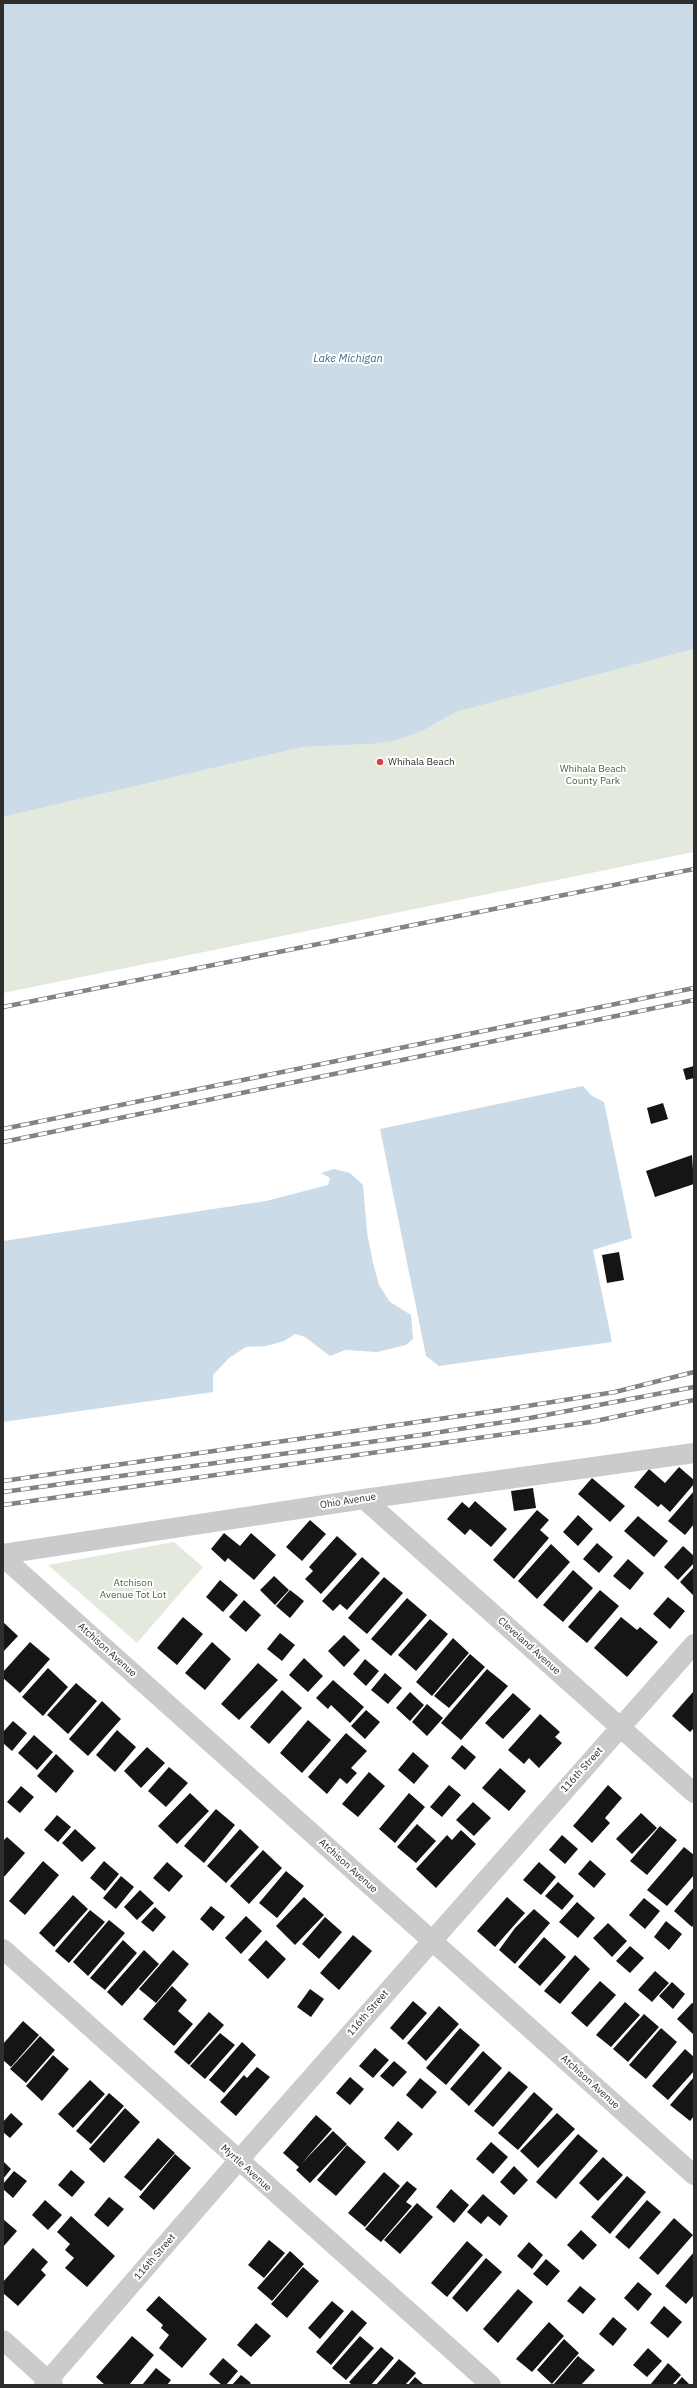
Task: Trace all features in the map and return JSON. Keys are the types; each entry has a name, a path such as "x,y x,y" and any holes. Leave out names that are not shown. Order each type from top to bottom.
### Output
{"street":[{"name":"Ohio Avenue","path":"3,1555 364,1499 694,1453"},
{"name":"Cleveland Avenue","path":"364,1499 694,1793"},
{"name":"Atchison Avenue","path":"3,1555 431,1941 694,2175"},
{"name":"116th Street","path":"49,2383 238,2160 694,1644"},
{"name":"Myrtle Avenue","path":"3,1949 491,2385"},
{"path":"3,2340 49,2383"}],"green space":[{"name":"Whihala Beach County Park","path":"694,649 694,852 3,993 3,817 303,747 371,744 426,729 456,712"},
{"name":"Atchison Avenue Tot Lot","path":"174,1542 203,1567 137,1643 48,1565"}],"water":[{"name":"Lake Michigan","path":"3,3 694,3 694,649 456,712 426,729 398,740 371,744 303,747 3,817"},
{"path":"583,1086 592,1096 604,1102 632,1238 593,1250 612,1342 439,1366 426,1356 380,1129"},
{"path":"334,1169 350,1173 363,1185 367,1232 379,1285 390,1302 411,1315 413,1339 406,1345 377,1352 345,1350 330,1356 305,1337 295,1334 284,1341 266,1346 246,1347 229,1358 213,1375 213,1392 3,1422 3,1241 266,1201 328,1185 330,1178 321,1173"}],"building":[{"path":"694,1066 694,1078 686,1080 683,1069"},
{"path":"663,1103 668,1119 651,1124 647,1108"},
{"path":"692,1155 694,1184 655,1197 646,1171"},
{"path":"619,1252 624,1280 607,1283 602,1255"},
{"path":"679,1467 694,1480 694,1484 670,1512 661,1504 658,1507 634,1487 649,1469 665,1483"},
{"path":"592,1478 625,1506 610,1522 578,1494"},
{"path":"533,1488 536,1508 514,1511 511,1491"},
{"path":"694,1491 694,1524 685,1535 668,1521"},
{"path":"475,1501 507,1529 491,1547 470,1529 465,1535 447,1519 462,1502 469,1508"},
{"path":"537,1510 549,1520 540,1530 549,1538 514,1579 493,1560"},
{"path":"578,1515 593,1529 578,1546 563,1532"},
{"path":"638,1516 668,1541 654,1557 624,1531"},
{"path":"310,1520 326,1534 302,1561 286,1547"},
{"path":"224,1533 240,1546 251,1533 276,1555 254,1580 228,1558 225,1562 211,1549"},
{"path":"337,1536 357,1554 321,1594 305,1579 313,1571 309,1567"},
{"path":"597,1543 613,1557 599,1573 583,1559"},
{"path":"551,1544 570,1562 537,1599 518,1581"},
{"path":"683,1546 694,1556 694,1563 678,1580 664,1567"},
{"path":"362,1557 380,1573 347,1610 340,1604 333,1611 322,1601"},
{"path":"628,1559 644,1573 630,1590 613,1576"},
{"path":"694,1567 694,1596 680,1582"},
{"path":"573,1570 593,1588 563,1622 543,1605"},
{"path":"274,1576 289,1590 275,1605 260,1590"},
{"path":"384,1577 403,1593 367,1634 348,1618"},
{"path":"220,1580 238,1595 223,1612 206,1597"},
{"path":"290,1590 304,1601 290,1618 276,1606"},
{"path":"600,1590 619,1606 587,1643 568,1627"},
{"path":"668,1597 685,1611 670,1629 653,1614"},
{"path":"407,1598 427,1615 391,1656 371,1639"},
{"path":"244,1600 261,1615 246,1632 229,1617"},
{"path":"183,1617 203,1634 177,1665 157,1648"},
{"path":"621,1617 637,1630 640,1627 658,1642 627,1677 594,1648"},
{"path":"430,1619 448,1634 416,1671 398,1655"},
{"path":"3,1622 18,1636 3,1652"},
{"path":"280,1633 295,1645 282,1661 267,1649"},
{"path":"344,1635 360,1650 344,1667 328,1651"},
{"path":"453,1638 469,1653 432,1696 416,1682"},
{"path":"30,1642 50,1659 20,1693 3,1678 3,1672"},
{"path":"212,1642 231,1659 205,1690 185,1673"},
{"path":"470,1654 485,1667 449,1708 434,1696"},
{"path":"304,1658 323,1676 308,1692 289,1675"},
{"path":"365,1659 379,1671 366,1686 353,1674"},
{"path":"258,1663 278,1680 239,1720 221,1704"},
{"path":"48,1668 68,1687 43,1716 22,1697"},
{"path":"487,1669 508,1686 461,1740 441,1723"},
{"path":"385,1673 402,1688 388,1704 371,1690"},
{"path":"333,1680 364,1707 350,1723 331,1705 328,1709 316,1698"},
{"path":"76,1683 97,1701 68,1734 47,1715"},
{"path":"282,1690 302,1708 269,1744 250,1727"},
{"path":"410,1692 424,1705 410,1721 396,1708"},
{"path":"693,1692 694,1728 690,1732 672,1716"},
{"path":"513,1693 531,1709 503,1739 485,1723"},
{"path":"102,1701 121,1719 88,1756 69,1739"},
{"path":"427,1704 443,1718 427,1736 412,1722"},
{"path":"366,1710 380,1722 365,1739 351,1726"},
{"path":"540,1714 560,1732 555,1737 562,1743 539,1768 529,1758 524,1764 508,1750"},
{"path":"308,1720 331,1740 302,1773 280,1753"},
{"path":"13,1721 27,1733 12,1751 3,1743 3,1732"},
{"path":"117,1730 136,1747 115,1772 96,1755"},
{"path":"346,1733 367,1751 351,1768 357,1773 347,1784 340,1778 327,1794 308,1777"},
{"path":"34,1735 53,1752 37,1770 18,1753"},
{"path":"462,1745 476,1757 465,1770 451,1758"},
{"path":"147,1747 165,1763 141,1788 124,1771"},
{"path":"413,1752 429,1766 414,1784 398,1770"},
{"path":"56,1754 74,1771 56,1793 37,1776"},
{"path":"169,1767 188,1783 166,1807 148,1791"},
{"path":"500,1768 526,1791 509,1811 482,1788"},
{"path":"369,1772 385,1786 358,1817 342,1804"},
{"path":"449,1785 461,1795 442,1817 430,1807"},
{"path":"608,1785 622,1798 605,1818 610,1823 592,1843 573,1826"},
{"path":"21,1786 34,1797 20,1813 7,1802"},
{"path":"190,1793 209,1811 177,1844 158,1826"},
{"path":"409,1793 425,1807 395,1843 379,1829"},
{"path":"473,1802 491,1818 474,1836 456,1820"},
{"path":"216,1809 235,1825 204,1863 184,1846"},
{"path":"641,1813 657,1828 632,1854 616,1839"},
{"path":"57,1815 71,1827 58,1842 44,1830"},
{"path":"417,1824 436,1841 416,1863 397,1847"},
{"path":"660,1826 677,1840 647,1875 630,1861"},
{"path":"75,1829 96,1848 82,1862 62,1843"},
{"path":"240,1829 259,1847 226,1883 207,1866"},
{"path":"461,1830 476,1844 436,1888 416,1869 447,1835 452,1840"},
{"path":"562,1835 578,1849 565,1864 549,1850"},
{"path":"7,1837 25,1853 3,1878 3,1841"},
{"path":"684,1847 694,1855 694,1875 667,1906 647,1890"},
{"path":"263,1850 282,1868 249,1904 230,1886"},
{"path":"590,1860 606,1874 594,1888 578,1874"},
{"path":"43,1861 59,1875 25,1915 9,1901"},
{"path":"104,1861 119,1874 105,1891 90,1878"},
{"path":"167,1862 183,1876 169,1892 153,1878"},
{"path":"539,1862 556,1877 541,1895 523,1880"},
{"path":"286,1871 304,1886 277,1918 259,1903"},
{"path":"121,1876 134,1887 116,1909 103,1898"},
{"path":"558,1882 574,1896 562,1910 545,1896"},
{"path":"694,1887 694,1924 692,1927 674,1911"},
{"path":"140,1890 154,1903 137,1920 124,1907"},
{"path":"73,1895 88,1909 54,1947 39,1933"},
{"path":"304,1897 324,1915 295,1945 276,1926"},
{"path":"507,1897 525,1913 495,1947 477,1931"},
{"path":"644,1898 660,1911 645,1929 629,1915"},
{"path":"577,1902 595,1918 578,1938 559,1922"},
{"path":"211,1906 225,1917 213,1931 200,1919"},
{"path":"155,1907 166,1917 153,1932 141,1922"},
{"path":"534,1909 550,1923 515,1964 499,1950 515,1928"},
{"path":"90,1910 105,1922 69,1963 55,1951"},
{"path":"246,1916 262,1931 241,1954 225,1938"},
{"path":"325,1917 342,1932 319,1959 302,1944"},
{"path":"109,1920 125,1933 88,1976 73,1962"},
{"path":"666,1921 682,1934 669,1950 654,1937"},
{"path":"608,1923 627,1941 612,1957 593,1938"},
{"path":"353,1935 372,1951 339,1990 320,1973"},
{"path":"544,1937 566,1957 540,1986 518,1967"},
{"path":"123,1940 137,1953 105,1990 90,1978"},
{"path":"266,1940 286,1959 268,1979 248,1960"},
{"path":"630,1946 644,1958 630,1973 616,1961"},
{"path":"144,1950 159,1964 122,2006 107,1992"},
{"path":"173,1950 189,1964 156,2003 139,1989"},
{"path":"575,1955 590,1969 560,2004 544,1991"},
{"path":"655,1971 669,1983 652,2002 638,1990"},
{"path":"600,1981 616,1995 587,2027 571,2013"},
{"path":"672,1982 685,1994 673,2009 659,1996"},
{"path":"172,1986 187,2000 178,2011 193,2024 174,2046 143,2019"},
{"path":"310,1989 324,1999 311,2017 297,2007"},
{"path":"413,2001 427,2013 403,2040 390,2028"},
{"path":"625,2002 640,2015 611,2047 596,2035"},
{"path":"692,2003 694,2004 694,2035 677,2019"},
{"path":"439,2006 459,2024 426,2061 407,2043"},
{"path":"209,2012 224,2025 189,2065 174,2052"},
{"path":"644,2014 659,2027 628,2062 613,2049"},
{"path":"23,2021 39,2035 11,2067 3,2060 3,2044"},
{"path":"460,2028 480,2045 446,2085 426,2068"},
{"path":"661,2028 677,2042 646,2079 629,2065"},
{"path":"220,2033 235,2045 205,2079 190,2066"},
{"path":"40,2036 55,2050 26,2083 10,2069"},
{"path":"242,2042 256,2055 224,2093 209,2080"},
{"path":"375,2048 389,2060 373,2078 359,2066"},
{"path":"685,2049 694,2057 694,2071 668,2100 652,2086"},
{"path":"483,2051 502,2068 469,2106 450,2089"},
{"path":"53,2055 69,2069 42,2101 26,2086"},
{"path":"394,2061 407,2072 393,2087 380,2076"},
{"path":"257,2067 270,2077 236,2116 220,2102 244,2075 247,2078"},
{"path":"509,2071 528,2087 493,2127 474,2111"},
{"path":"350,2077 364,2089 350,2105 336,2093"},
{"path":"694,2077 694,2116 690,2121 670,2105"},
{"path":"420,2078 437,2092 422,2109 406,2095"},
{"path":"90,2080 105,2094 73,2128 58,2114"},
{"path":"534,2092 553,2109 518,2150 498,2133"},
{"path":"109,2093 124,2106 91,2144 76,2131"},
{"path":"125,2108 140,2122 104,2163 89,2149"},
{"path":"11,2113 23,2124 10,2138 3,2132 3,2122"},
{"path":"557,2113 575,2129 538,2168 520,2151"},
{"path":"316,2115 332,2129 302,2163 333,2131 347,2144 310,2183 296,2170 299,2167 283,2153"},
{"path":"398,2121 413,2134 398,2151 384,2138"},
{"path":"578,2134 598,2151 556,2199 536,2182"},
{"path":"158,2138 175,2153 141,2191 124,2177"},
{"path":"491,2142 508,2157 493,2174 476,2159"},
{"path":"347,2145 366,2162 336,2196 317,2180"},
{"path":"175,2154 191,2168 154,2210 139,2197"},
{"path":"603,2157 623,2175 598,2201 579,2183"},
{"path":"3,2161 11,2169 3,2179"},
{"path":"514,2166 528,2180 514,2195 500,2182"},
{"path":"71,2170 85,2182 72,2197 58,2185"},
{"path":"14,2171 27,2181 13,2198 3,2189 3,2184"},
{"path":"384,2172 400,2186 365,2227 348,2213"},
{"path":"627,2176 646,2192 610,2234 591,2217"},
{"path":"407,2181 417,2189 406,2202 412,2206 381,2242 365,2229"},
{"path":"451,2189 469,2205 454,2223 436,2207"},
{"path":"483,2194 508,2216 500,2226 488,2216 481,2224 467,2212"},
{"path":"109,2197 124,2209 108,2227 94,2215"},
{"path":"45,2200 62,2215 48,2230 32,2215"},
{"path":"647,2200 661,2212 629,2249 615,2237"},
{"path":"417,2203 433,2217 400,2254 384,2240"},
{"path":"71,2216 115,2256 87,2287 65,2268 74,2258 65,2250 70,2244 57,2232"},
{"path":"674,2218 693,2235 658,2275 639,2258"},
{"path":"3,2219 17,2231 3,2247"},
{"path":"581,2230 597,2245 583,2260 567,2245"},
{"path":"269,2240 285,2253 264,2278 248,2265"},
{"path":"467,2241 483,2255 447,2297 431,2283"},
{"path":"529,2242 543,2255 532,2269 517,2256"},
{"path":"33,2248 48,2262 41,2270 46,2275 18,2306 3,2293 3,2282"},
{"path":"290,2251 304,2264 272,2301 257,2288"},
{"path":"694,2252 694,2295 686,2304 665,2286"},
{"path":"486,2258 502,2272 467,2312 452,2298"},
{"path":"546,2259 560,2271 547,2286 533,2274"},
{"path":"303,2267 319,2281 287,2318 271,2304"},
{"path":"638,2282 652,2294 638,2311 624,2298"},
{"path":"580,2286 596,2299 583,2314 567,2301"},
{"path":"518,2289 533,2302 498,2343 483,2329"},
{"path":"159,2296 207,2339 182,2368 159,2348 169,2335 161,2328 163,2325 146,2310"},
{"path":"332,2301 344,2311 320,2339 308,2328"},
{"path":"664,2306 682,2322 668,2338 650,2323"},
{"path":"352,2310 367,2323 331,2365 316,2352"},
{"path":"613,2317 627,2329 613,2346 599,2334"},
{"path":"549,2322 564,2336 532,2372 516,2359"},
{"path":"256,2323 271,2336 251,2357 237,2345"},
{"path":"132,2336 154,2355 129,2385 105,2385 96,2377"},
{"path":"360,2336 374,2348 346,2380 332,2368"},
{"path":"564,2339 579,2353 552,2384 537,2370"},
{"path":"381,2347 394,2358 371,2385 352,2385 349,2382"},
{"path":"648,2348 662,2361 647,2377 633,2365"},
{"path":"578,2356 595,2370 581,2385 553,2385"},
{"path":"223,2358 238,2371 226,2385 222,2385 209,2374"},
{"path":"399,2359 416,2373 405,2385 376,2385"},
{"path":"668,2363 681,2375 672,2385 650,2385"},
{"path":"156,2368 171,2380 167,2385 142,2385"},
{"path":"241,2375 251,2383 249,2385 232,2385"},
{"path":"415,2377 424,2385 408,2385"},
{"path":"682,2377 690,2385 675,2385"}],"railway":[{"path":"3,1007 694,869"},
{"path":"3,1129 694,988"},
{"path":"3,1142 694,1000"},
{"path":"3,1481 502,1410 615,1392 694,1372"},
{"path":"3,1492 421,1435 530,1418 694,1387"},
{"path":"3,1505 591,1422 694,1400"}],"place":[{"name":"Whihala Beach","path":"380,762"}]}
